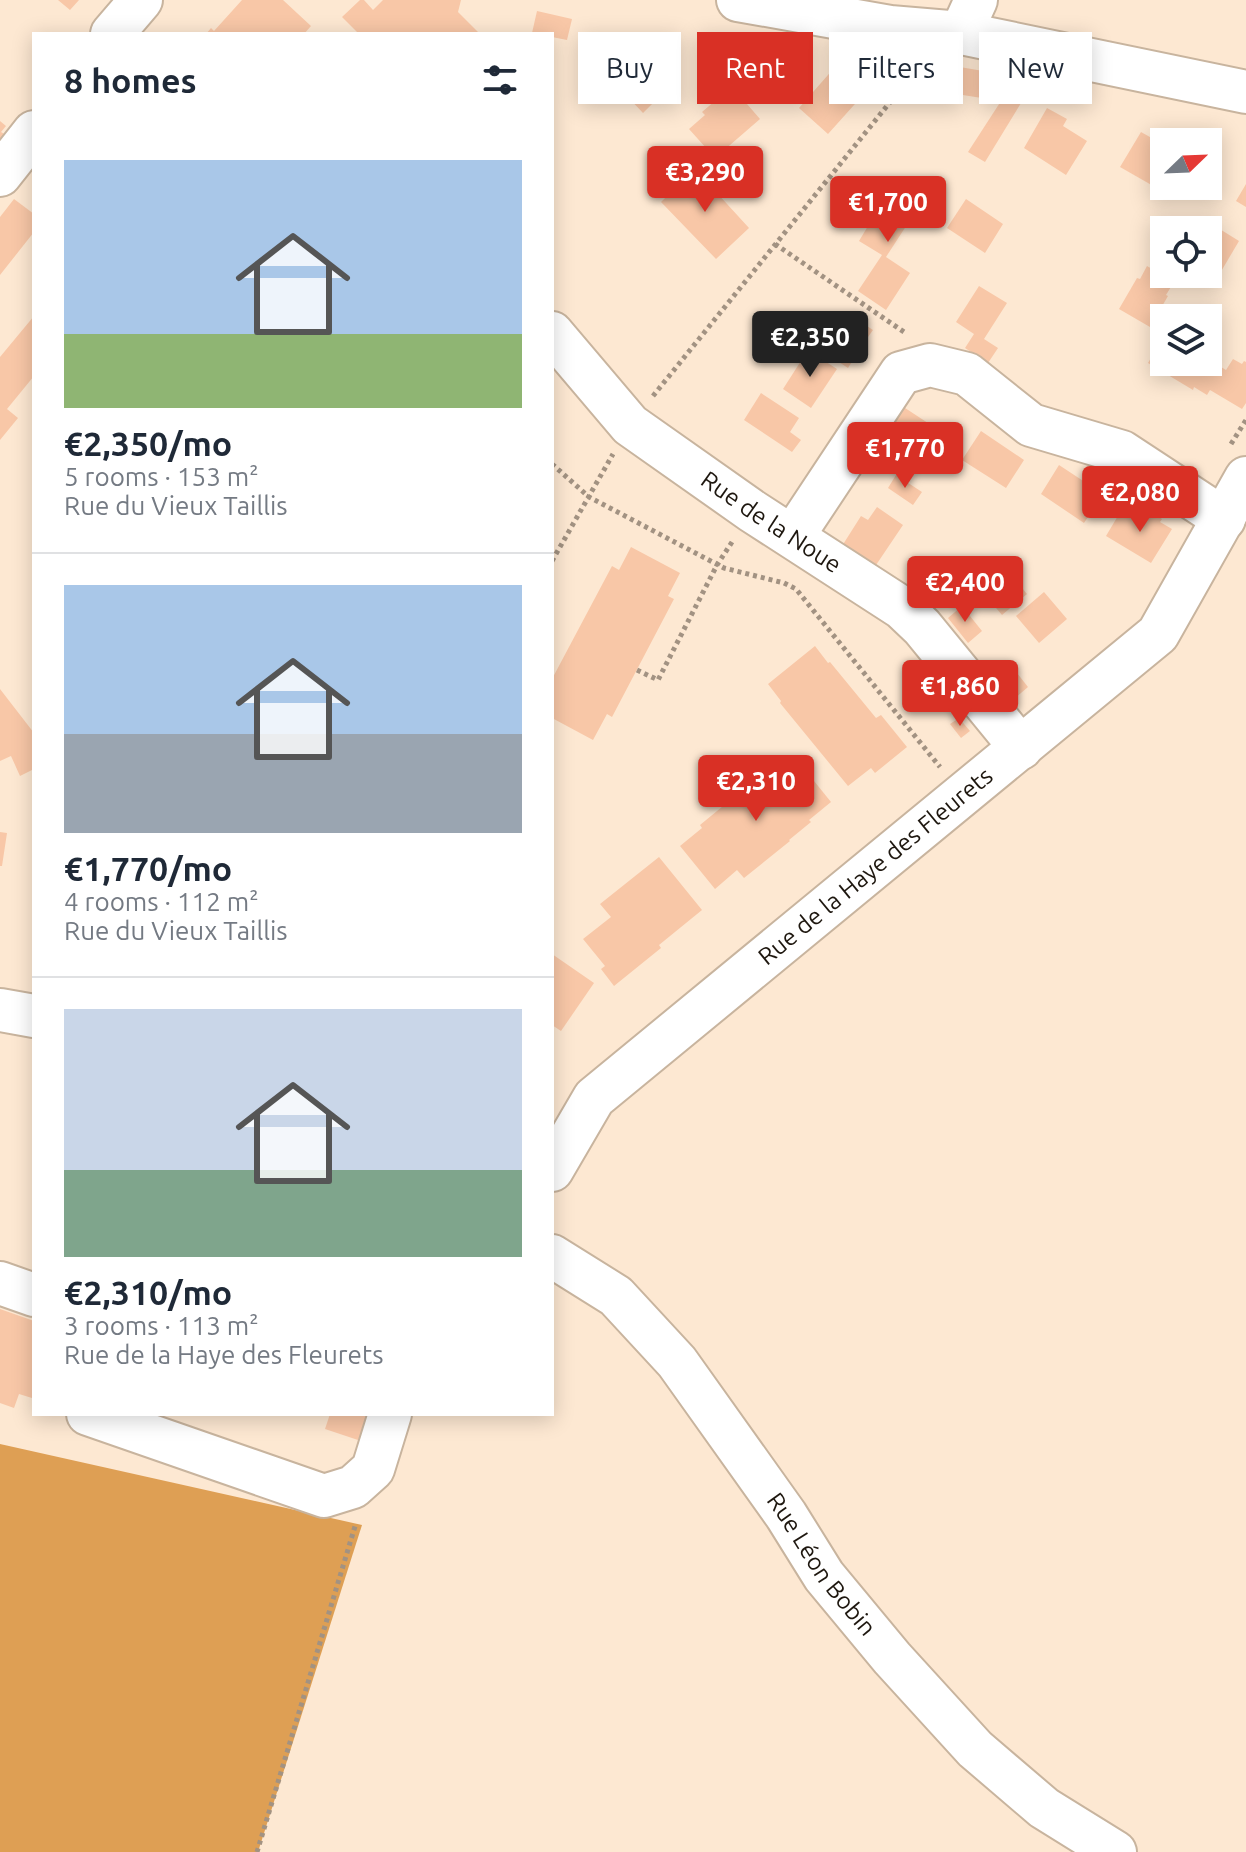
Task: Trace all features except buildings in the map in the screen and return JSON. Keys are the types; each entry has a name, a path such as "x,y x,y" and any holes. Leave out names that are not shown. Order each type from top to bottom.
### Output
{"street":[{"path":"114,32 141,0"},
{"path":"738,0 890,27 968,16 1246,92"},
{"path":"0,175 32,135"},
{"name":"Rue de la Noue","path":"554,335 630,425 752,511 902,608 922,627 1021,748"},
{"path":"793,536 901,373 930,365 967,374 1031,425 1122,452 1224,519"},
{"name":"Rue de la Haye des Fleurets","path":"554,1167 594,1098 1158,634 1224,519 1238,462"},
{"path":"0,1010 32,1016"},
{"name":"Rue Léon Bobin","path":"554,1257 616,1296 677,1362 786,1515 824,1576 892,1658 975,1749 1044,1808 1115,1852"},
{"path":"0,1283 32,1294"},
{"path":"94,1416 324,1496 353,1487 373,1469 389,1416"}],"path":[{"path":"554,558 630,425 924,60 968,16"},
{"path":"775,244 910,336 921,367"},
{"path":"1238,462 1246,420"},
{"path":"554,466 589,497 717,565 796,589 941,766 928,776"},
{"path":"637,670 658,680 717,565 752,511"},
{"path":"257,1852 373,1469"}],"shaded area":[{"path":"0,1444 362,1525 258,1852 0,1852"}]}
